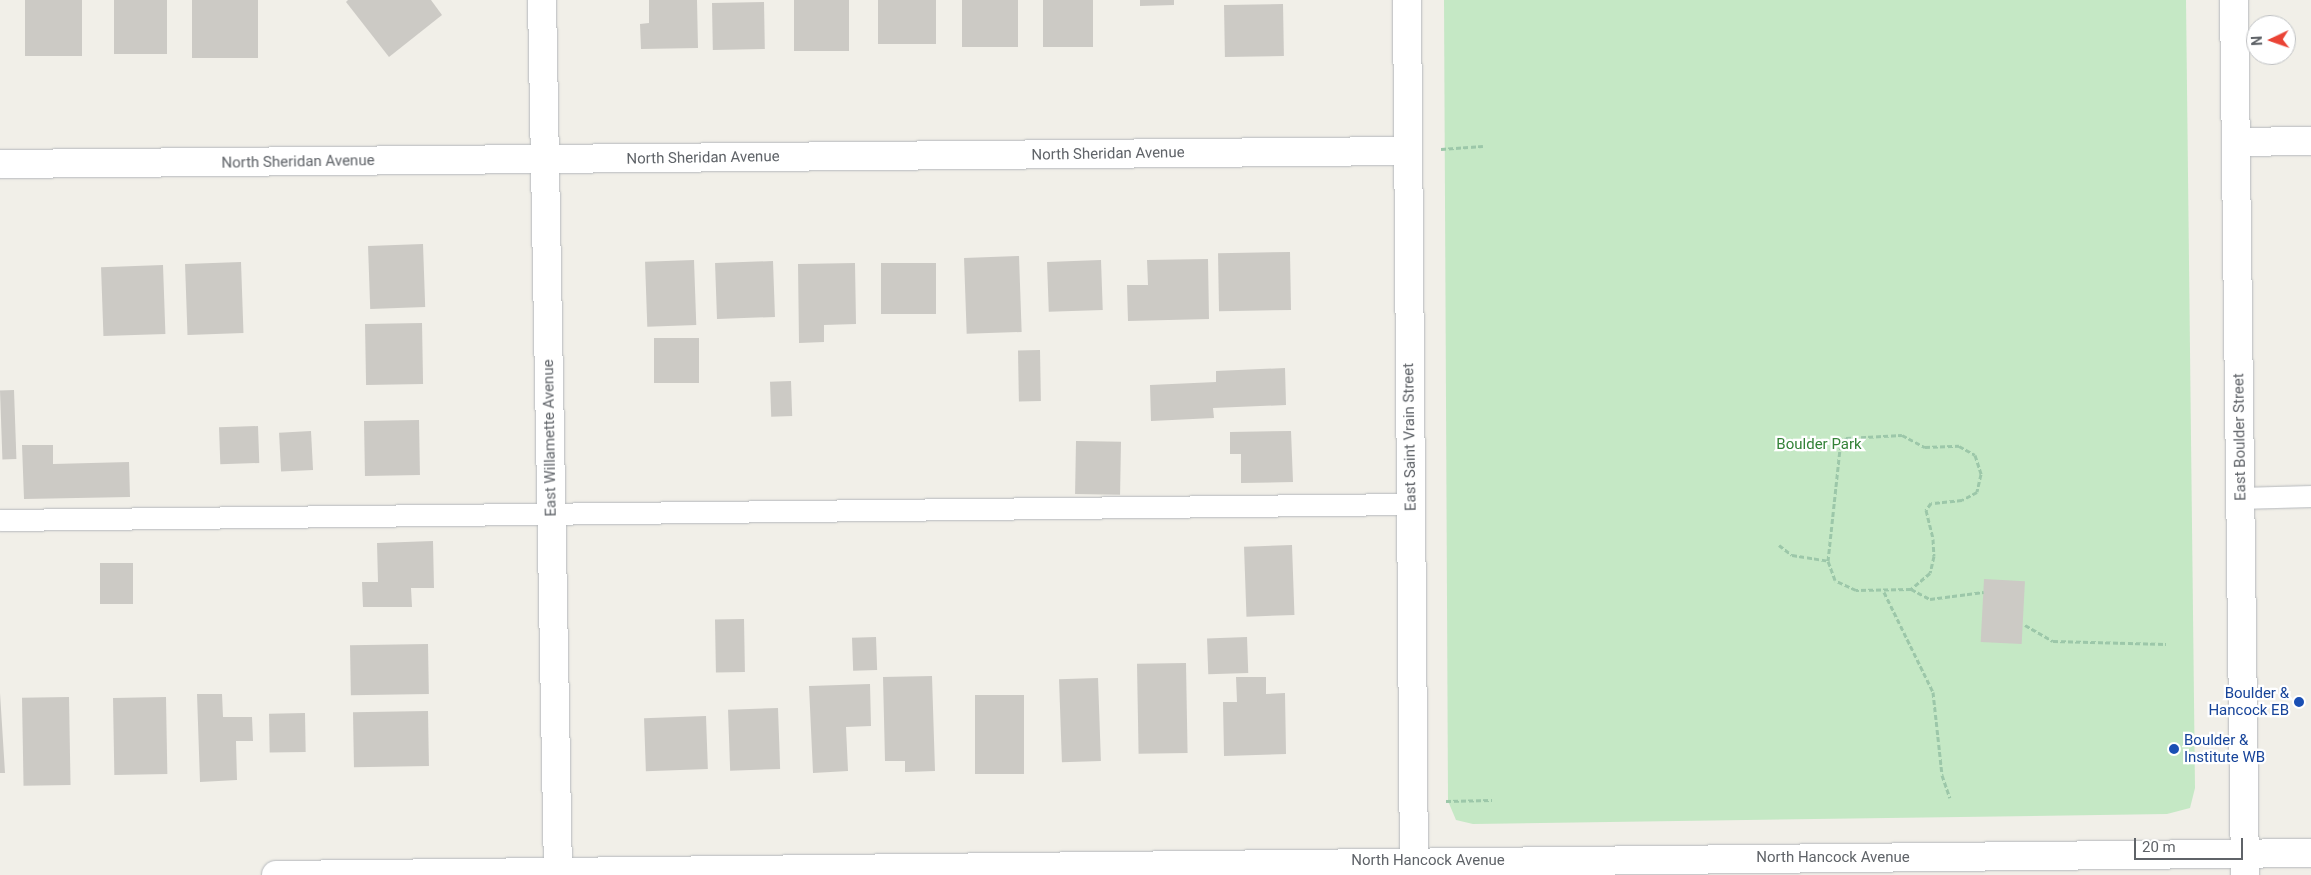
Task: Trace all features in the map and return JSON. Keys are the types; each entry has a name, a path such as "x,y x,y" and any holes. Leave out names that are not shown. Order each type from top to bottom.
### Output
{"street":[{"name":"East Willamette Avenue","path":"542,0 558,873"},
{"name":"East Saint Vrain Street","path":"1407,0 1406,151 1414,868"},
{"name":"East Boulder Street","path":"2234,0 2245,865"},
{"path":"2236,142 2311,141"},
{"name":"North Sheridan Avenue","path":"0,164 1406,151"},
{"name":"North Hancock Avenue","path":"276,875 2245,865 2311,853"}],"lane":[{"path":"2240,498 2311,496"},
{"path":"0,520 552,516 1410,504"}],"path":[{"path":"1406,151 1483,146"},
{"path":"1902,436 1925,446 1959,446 1975,455 1981,474 1977,492 1962,500 1931,503 1926,510 1934,556 1930,573 1910,588 1884,591 1856,590 1835,580 1828,561 1840,448 1846,438 1902,436"},
{"path":"1779,545 1792,555 1828,561"},
{"path":"1910,588 1930,599 1984,592"},
{"path":"1884,591 1897,624 1933,692 1942,775 1950,798"},
{"path":"2025,624 2053,641 2166,644"},
{"path":"1413,803 1492,800"}],"green space":[{"name":"Boulder Park","path":"1444,0 2186,0 2195,788 2190,808 2167,814 1473,824 1456,820 1448,801"}],"building":[{"path":"25,0 82,0 82,56 25,56"},
{"path":"114,0 167,0 167,54 114,54"},
{"path":"192,0 258,0 258,58 192,58"},
{"path":"348,0 431,0 442,15 389,57 346,2"},
{"path":"649,0 697,0 698,48 641,49 640,24 649,23"},
{"path":"794,0 849,0 849,51 794,51"},
{"path":"878,0 936,0 936,44 878,44"},
{"path":"962,0 1018,0 1018,47 962,47"},
{"path":"1043,0 1093,0 1093,47 1043,47"},
{"path":"1140,0 1174,0 1174,5 1140,6"},
{"path":"764,2 765,49 713,50 712,3"},
{"path":"1283,4 1284,56 1225,57 1224,5"},
{"path":"423,244 425,307 370,309 368,246"},
{"path":"1290,252 1291,310 1219,311 1218,253"},
{"path":"1019,256 1022,332 967,334 964,258"},
{"path":"1208,259 1209,319 1128,321 1127,285 1148,285 1147,260"},
{"path":"694,260 696,325 647,327 645,262"},
{"path":"1101,260 1103,310 1049,312 1047,262"},
{"path":"773,261 775,317 717,319 715,263"},
{"path":"241,262 243,333 188,335 185,264"},
{"path":"855,263 856,324 824,325 824,342 799,343 798,264"},
{"path":"881,263 936,263 936,314 881,314"},
{"path":"163,265 165,334 103,336 101,267"},
{"path":"422,323 423,384 366,385 365,324"},
{"path":"654,338 699,338 699,383 654,383"},
{"path":"1018,350 1040,350 1041,401 1019,401"},
{"path":"1285,368 1286,405 1213,408 1214,418 1151,421 1150,385 1216,382 1216,371"},
{"path":"791,381 792,416 771,417 770,382"},
{"path":"0,390 14,390 16,459 2,459"},
{"path":"419,420 420,475 365,476 364,421"},
{"path":"258,426 259,463 220,464 219,427"},
{"path":"311,431 313,470 281,472 279,433"},
{"path":"1291,431 1293,482 1241,483 1241,454 1230,454 1230,432"},
{"path":"1076,441 1121,442 1120,495 1075,494"},
{"path":"22,445 53,445 53,464 129,462 130,497 24,499"},
{"path":"433,541 434,588 411,588 412,607 363,607 362,582 378,582 377,543"},
{"path":"1292,545 1294,615 1246,617 1244,547"},
{"path":"100,563 133,563 133,604 100,604"},
{"path":"1984,579 2025,581 2022,644 1981,642"},
{"path":"744,619 745,672 716,672 715,620"},
{"path":"876,637 877,670 853,671 852,638"},
{"path":"1247,637 1248,673 1208,674 1207,638"},
{"path":"428,644 429,694 351,695 350,645"},
{"path":"1186,663 1188,753 1139,754 1137,664"},
{"path":"932,676 935,771 905,772 905,761 885,761 883,677"},
{"path":"1236,677 1266,677 1266,694 1285,693 1286,754 1224,756 1223,702 1237,702"},
{"path":"1098,678 1101,761 1062,762 1059,679"},
{"path":"870,684 871,726 846,727 848,771 813,773 809,686"},
{"path":"0,693 5,773 0,773"},
{"path":"197,694 222,694 223,717 252,717 253,741 236,741 237,780 200,782"},
{"path":"975,695 1024,695 1024,774 975,774"},
{"path":"69,697 71,785 24,786 22,698"},
{"path":"166,697 167,774 114,775 113,698"},
{"path":"778,708 780,769 730,771 728,710"},
{"path":"428,711 429,766 354,767 353,712"},
{"path":"305,713 306,752 270,753 269,714"},
{"path":"706,716 708,769 646,771 644,718"}],"place":[{"name":"Boulder & Hancock EB","path":"2299,702"},
{"name":"Boulder & Institute WB","path":"2174,749"}]}
